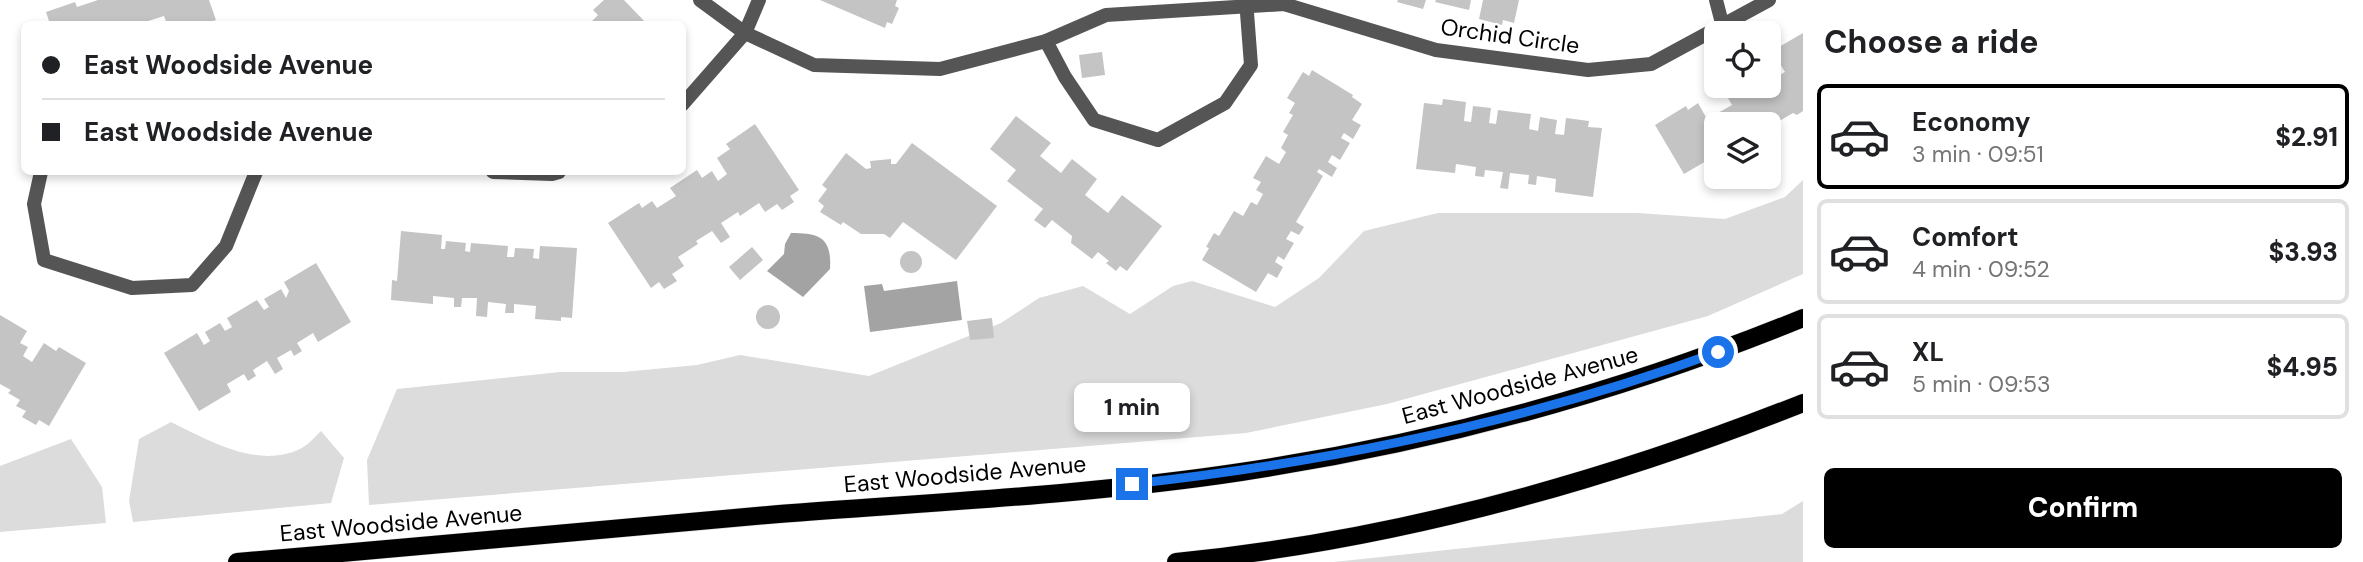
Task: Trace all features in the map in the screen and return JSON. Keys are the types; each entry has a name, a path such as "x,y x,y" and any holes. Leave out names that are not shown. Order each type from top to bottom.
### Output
{"main road":[{"name":"East Woodside Avenue","path":"237,562 1042,493 1239,472 1440,434 1540,409 1647,377 1803,318"},
{"path":"1177,562 1386,529 1488,505 1590,478 1685,448 1803,403"}],"street":[{"name":"Orchid Circle","path":"700,0 745,33 814,65 940,69 1045,41 1107,15 1246,3 1284,4 1436,50 1588,70 1651,64 1704,37"},
{"path":"686,100 745,33 759,0"},
{"path":"1716,0 1721,21"},
{"name":"Orchid Circle","path":"1733,21 1769,0"},
{"path":"1045,41 1094,120 1158,140 1225,103 1251,65 1246,3"},
{"path":"40,175 34,204 44,260 132,288 192,285 226,246 255,175"}],"shaded area":[{"path":"1803,180 1803,274 1708,316 1387,404 1246,433 369,505 367,460 397,389 560,372 623,372 697,365 740,355 869,376 1001,323 1039,298 1083,286 1130,314 1173,286 1192,281 1275,307 1319,278 1364,231 1438,213 1638,213 1725,219 1785,197"},
{"path":"791,233 816,236 822,239 829,250 830,269 803,297 767,271 784,254 785,244"},
{"path":"957,281 962,320 870,332 864,286 882,284 884,291"},
{"path":"171,422 234,450 267,456 300,449 321,431 344,458 331,503 133,522 129,501 139,439"},
{"path":"71,439 102,487 106,523 0,532 0,466"},
{"path":"1803,501 1803,562 1334,562 1782,514"}],"building":[{"path":"98,0 209,0 216,20 166,21 164,16 148,21 49,21 46,12 75,2 77,7"},
{"path":"604,0 624,0 644,21 592,21 598,15 593,10"},
{"path":"820,0 897,0 895,6 899,8 892,24 887,22 885,28"},
{"path":"1426,0 1423,9 1397,2"},
{"path":"1471,0 1469,10 1435,2"},
{"path":"1483,0 1519,0 1514,23 1503,20 1502,25 1479,19"},
{"path":"1803,33 1803,111 1781,120 1781,112 1720,112 1732,105 1728,98 1781,98 1781,74 1785,72 1781,66 1781,46"},
{"path":"1102,52 1105,75 1082,78 1079,55"},
{"path":"1312,70 1353,95 1352,97 1362,104 1352,120 1361,125 1353,139 1344,133 1341,138 1350,143 1340,160 1332,155 1328,162 1337,168 1332,177 1319,169 1317,172 1323,176 1296,222 1304,227 1299,235 1291,231 1286,239 1294,243 1284,260 1278,256 1275,262 1283,267 1277,278 1268,273 1256,292 1202,260 1214,233 1219,236 1234,211 1243,216 1251,202 1257,205 1263,194 1256,190 1261,182 1253,178 1266,156 1279,164 1286,152 1281,148 1288,135 1283,132 1293,115 1289,113 1295,103 1287,98 1303,72 1309,76"},
{"path":"1443,99 1466,102 1464,121 1471,122 1473,106 1491,108 1489,123 1496,124 1498,110 1531,114 1529,129 1538,131 1540,117 1557,120 1555,134 1564,135 1566,118 1589,121 1588,127 1602,128 1593,197 1555,192 1556,179 1537,176 1536,185 1528,184 1529,175 1510,173 1508,189 1500,188 1503,172 1485,170 1484,177 1475,176 1476,167 1456,164 1455,173 1416,169 1424,103 1442,105"},
{"path":"1698,103 1704,114 1704,162 1684,174 1655,125 1686,106 1688,110"},
{"path":"1016,116 1051,143 1040,156 1061,173 1072,159 1097,179 1085,195 1108,213 1122,195 1162,226 1127,271 1120,266 1116,271 1098,252 1092,259 1071,243 1072,236 1052,220 1045,228 1034,220 1043,209 1007,181 1016,170 990,149"},
{"path":"755,124 799,190 790,196 794,202 782,210 777,204 765,212 759,203 740,216 738,212 721,223 730,237 721,243 712,231 696,241 698,244 678,257 684,266 672,274 677,281 664,289 659,282 651,288 608,223 639,203 642,208 652,201 657,208 676,196 670,188 697,170 702,178 712,171 718,181 727,174 717,158 730,149 726,144"},
{"path":"912,143 997,206 956,260 903,222 890,238 884,234 861,234 820,212 824,206 818,201 827,189 822,185 846,153 866,169 871,168 870,161 891,159 891,164 896,164"},
{"path":"401,231 442,235 441,249 445,249 446,241 466,243 465,251 470,252 471,243 508,246 507,257 514,257 515,248 534,249 533,258 539,259 540,246 577,248 572,318 561,317 561,321 535,319 536,306 514,304 514,313 505,313 506,304 488,302 487,317 476,316 477,298 462,298 461,307 454,307 454,298 433,296 433,304 391,300 392,280 397,281"},
{"path":"752,247 763,260 740,280 729,267"},
{"path":"911,251 919,254 922,262 919,270 911,273 903,270 900,262 903,254"},
{"path":"316,263 351,322 318,342 313,333 297,343 302,351 294,356 291,350 277,358 283,369 275,374 267,361 253,370 256,376 248,381 244,374 227,384 231,392 199,411 164,353 197,333 204,345 210,341 205,332 220,323 225,331 232,327 227,318 257,300 264,310 269,307 264,299 281,289 286,298 289,291 284,282"},
{"path":"768,305 776,309 780,317 776,325 768,329 760,325 756,317 760,309"},
{"path":"0,315 27,331 20,343 28,347 23,356 32,362 44,343 56,351 59,347 86,363 49,426 39,420 36,425 22,417 26,411 16,406 20,400 8,393 11,390 0,384"},
{"path":"992,318 994,338 970,340 967,321"}],"route":[{"path":"1132,484 1239,472 1440,434 1540,409 1647,377 1718,352"}]}
